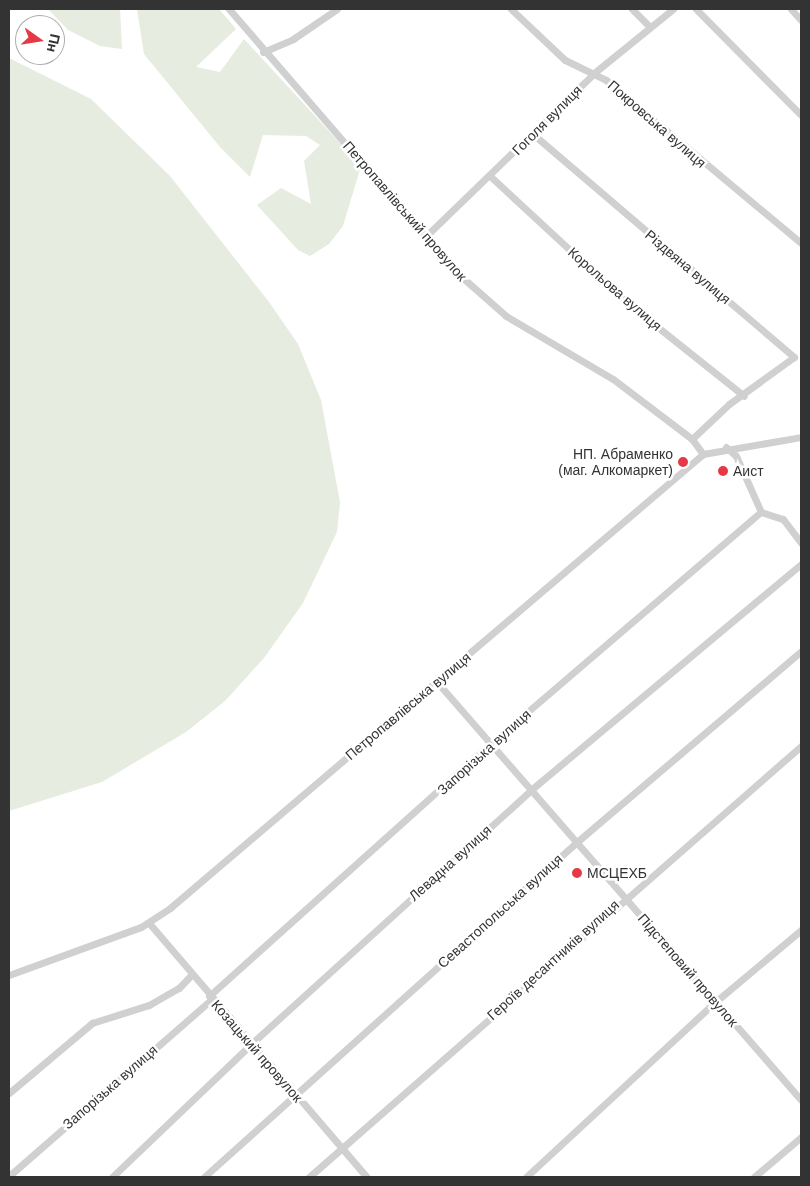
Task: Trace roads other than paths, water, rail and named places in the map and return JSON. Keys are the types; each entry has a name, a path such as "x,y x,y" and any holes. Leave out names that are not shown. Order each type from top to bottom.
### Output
{"street":[{"name":"Петропавлівський провулок","path":"229,9 263,52 455,271 506,316 613,379 692,439 703,454"},
{"path":"263,52 293,39 337,9"},
{"name":"Покровська вулиця","path":"511,9 566,60 581,71 594,73 801,243"},
{"path":"632,9 650,26"},
{"name":"Гоголя вулиця","path":"425,237 534,135 594,73 673,9"},
{"path":"696,9 801,115"},
{"path":"791,9 801,20"},
{"name":"Різдвяна вулиця","path":"534,135 794,357 744,396"},
{"name":"Корольова вулиця","path":"490,176 625,302 744,396"},
{"path":"692,439 729,404 744,396"},
{"name":"Петропавлівська вулиця","path":"9,975 149,923 436,682 703,454 726,447 801,437"},
{"path":"726,447 736,456 761,512 783,519 801,543"},
{"name":"Запорізька вулиця","path":"9,1176 210,998 490,744 761,512"},
{"name":"Левадна вулиця","path":"112,1177 251,1044 532,789 801,564"},
{"name":"Севастопольська вулиця","path":"204,1177 578,841 801,651"},
{"name":"Підстеповий провулок","path":"436,682 578,841 714,1003 801,1100"},
{"name":"Героїв десантників вулиця","path":"309,1177 624,897 801,746"},
{"name":"Козацький провулок","path":"149,923 191,976 367,1177"},
{"path":"526,1177 714,1003 801,930"},
{"path":"9,1093 92,1023 149,1005 179,988 191,976"},
{"path":"754,1177 801,1138"}],"place":[{"name":"НП. Абраменко (маг. Алкомаркет)","path":"683,462"},
{"name":"Аист","path":"723,471"},
{"name":"МСЦЕХБ","path":"577,873"}]}
